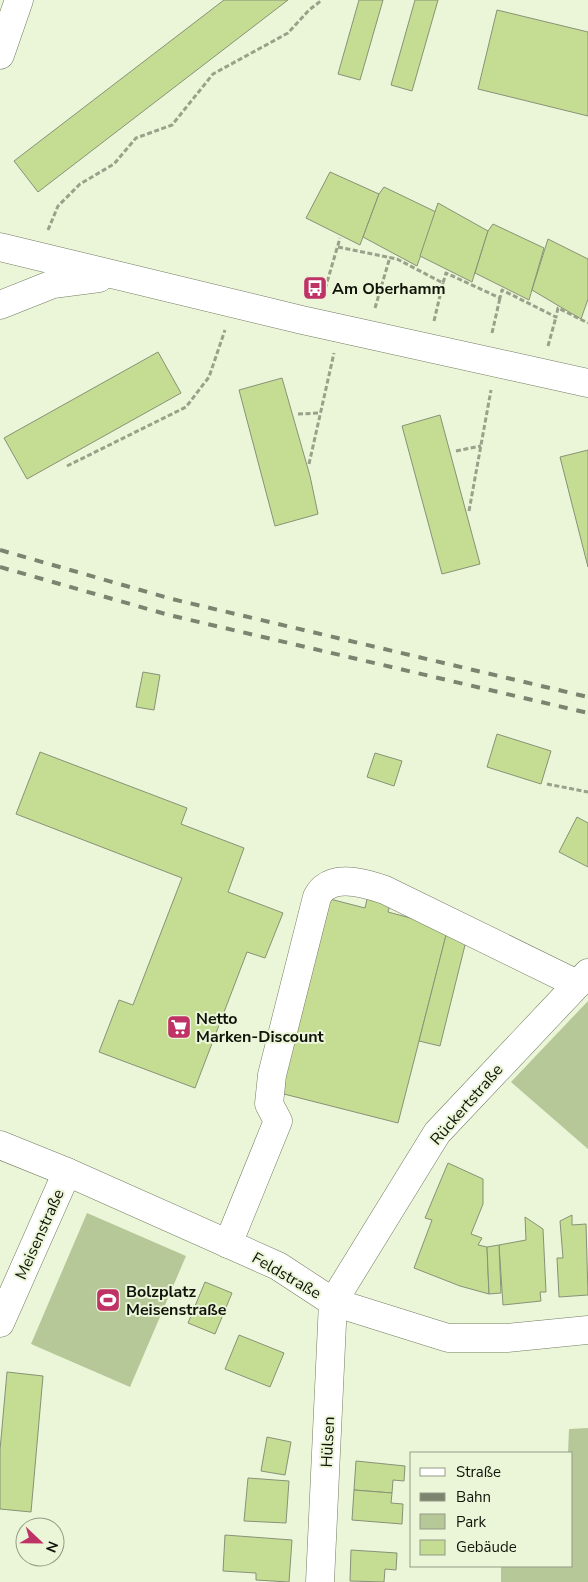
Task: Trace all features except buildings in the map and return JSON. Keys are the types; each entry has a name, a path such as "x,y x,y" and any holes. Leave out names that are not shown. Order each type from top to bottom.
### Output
{"street":[{"path":"0,55 19,0"},
{"path":"0,247 327,326 588,383"},
{"path":"0,305 53,284 118,276"},
{"path":"228,1244 278,1121 269,1104 272,1075 317,897 323,888 333,883 351,882 385,890 582,978"},
{"name":"Rückertstraße","path":"333,1302 437,1133 582,978"},
{"name":"Feldstraße","path":"0,1145 67,1172 278,1266 333,1302 448,1338 507,1338 588,1330"},
{"name":"Meisenstraße","path":"0,1323 67,1172"},
{"name":"Hülsen","path":"320,1582 333,1302"}],"path":[{"path":"36,256 58,206 80,184 114,164 136,138 172,124 213,74 288,33 309,10 322,0"},
{"path":"309,464 320,413 327,326 340,238"},
{"path":"338,246 396,259 443,283"},
{"path":"368,335 390,257"},
{"path":"428,348 446,273 500,298"},
{"path":"469,511 481,446 502,290 556,317 558,308 588,323"},
{"path":"67,466 186,407 209,377 234,304"},
{"path":"298,414 320,413"},
{"path":"456,451 481,446"},
{"path":"548,784 588,792"}],"green space":[{"path":"588,1001 588,1149 511,1082"},
{"name":"Bolzplatz Meisenstraße","path":"87,1213 186,1256 130,1387 31,1344"},
{"path":"588,1428 588,1582 501,1582 501,1567 573,1567 573,1452 568,1452 569,1429"}],"railway":[{"path":"0,550 172,599 588,697"},
{"path":"0,567 169,615 588,713"}],"place":[{"name":"Am Oberhamm","path":"315,288"},
{"name":"Netto Marken-Discount","path":"179,1027"},
{"name":"Bolzplatz Meisenstraße","path":"108,1300"}]}
